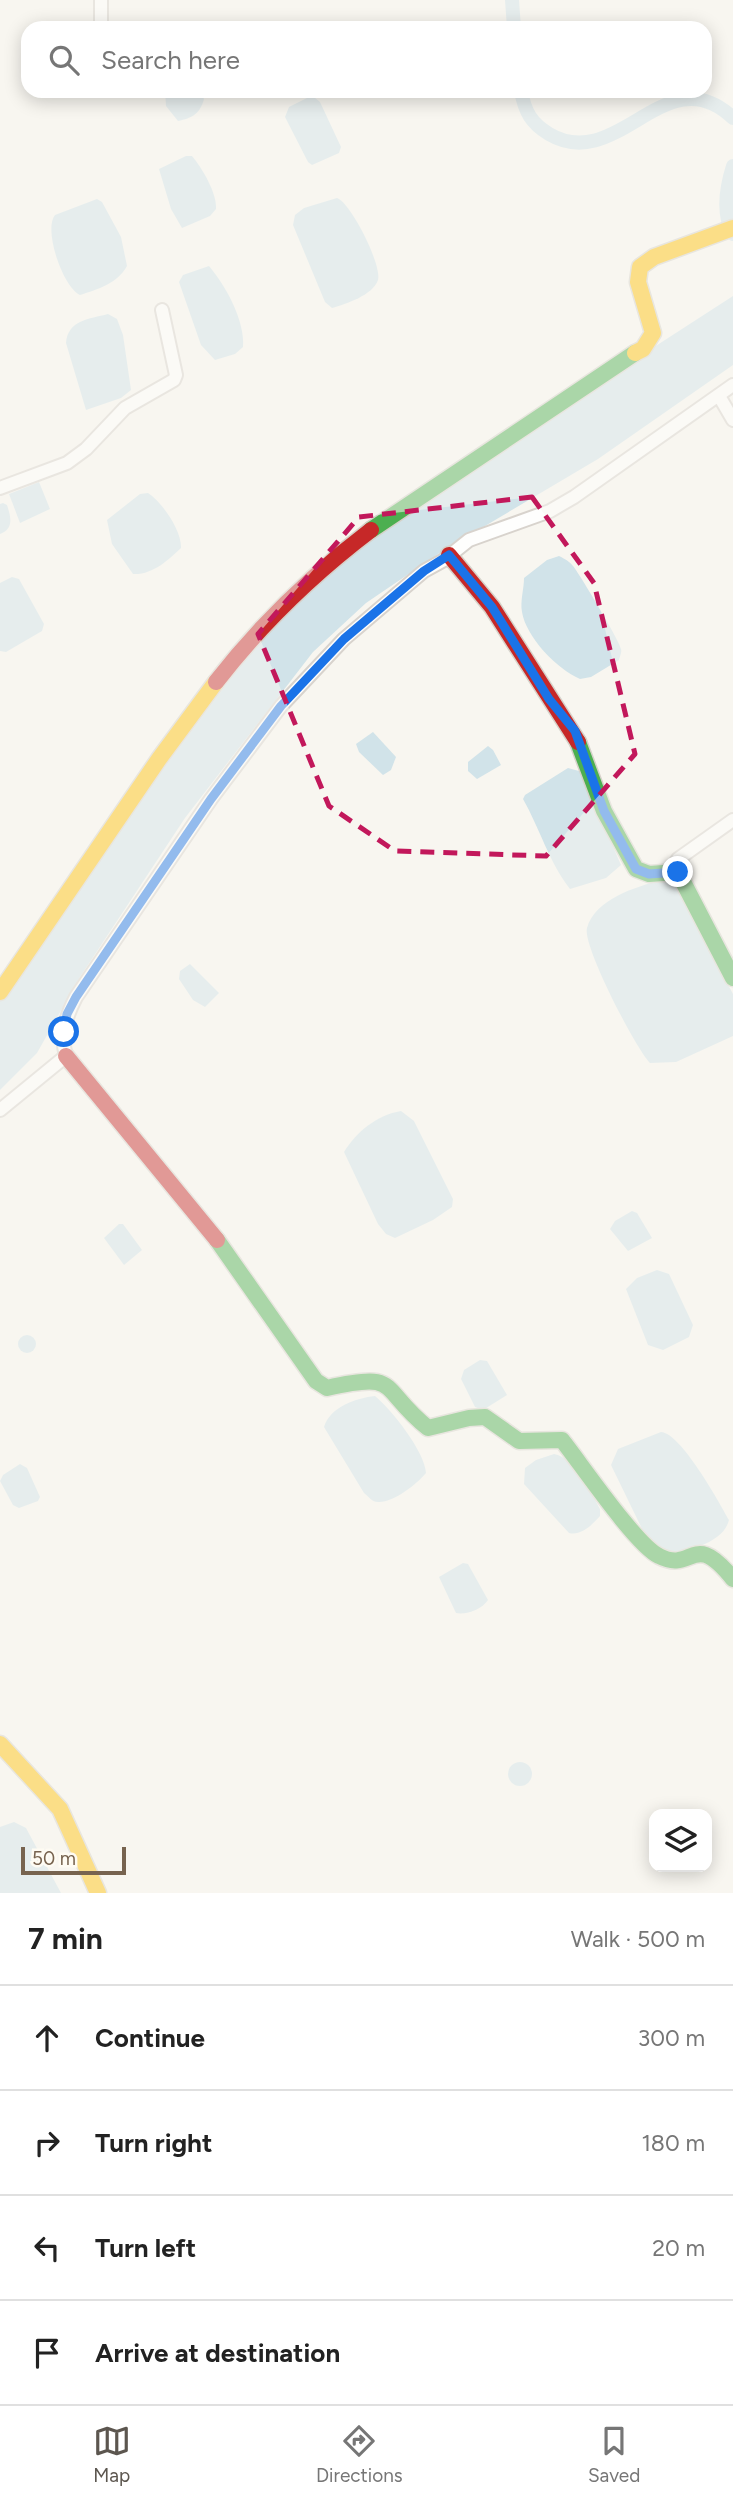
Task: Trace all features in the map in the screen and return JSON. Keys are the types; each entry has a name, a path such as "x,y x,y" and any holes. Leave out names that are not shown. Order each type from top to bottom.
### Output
{"street":[{"path":"101,0 101,21"},
{"path":"0,992 49,927 176,733 263,626 347,548 611,367 643,349 653,333 638,282 640,267 654,257 733,228"},
{"path":"0,488 67,463 86,449 125,408 174,380 176,375 162,310"},
{"path":"733,385 574,497 550,511 469,540 424,571 314,668 232,769 76,997 67,1014 64,1032 66,1056 237,1265 316,1381 327,1388 375,1380 388,1384 408,1411 428,1429 478,1417 493,1421 516,1441 537,1442 554,1437 562,1440 646,1547 660,1559 669,1561 706,1553 715,1558 733,1579"},
{"path":"719,396 733,420"},
{"path":"449,555 492,607 549,699 575,731 604,811 636,869 649,874 671,870 678,872 733,978"},
{"path":"671,870 678,859 733,820"},
{"path":"0,1110 66,1056"},
{"path":"0,1744 15,1765 54,1800 72,1833 98,1893"}],"highlighted area":[{"path":"532,497 594,583 635,754 546,856 395,851 329,806 258,634 359,517"}],"shaded area":[{"path":"165,98 204,99 195,114 178,121 166,106"},
{"path":"307,98 315,98 320,102 341,147 339,153 312,165 308,162 285,117 289,107"},
{"path":"186,156 192,156 204,174 214,196 216,209 210,216 182,228 171,209 159,169"},
{"path":"337,198 350,211 364,235 375,262 378,280 365,294 332,308 325,302 293,225 295,215 304,208"},
{"path":"97,199 102,202 121,237 127,266 112,282 80,295 61,270 53,245 52,222 55,215"},
{"path":"209,266 233,304 243,337 243,347 235,354 215,360 201,345 179,282 183,275"},
{"path":"733,296 733,365 598,459 441,552 366,603 313,652 185,818 80,977 37,1053 0,1090 0,989 279,613 388,519"},
{"path":"108,314 117,319 123,335 131,390 121,398 86,410 66,343 75,325"},
{"path":"39,482 50,509 20,523 9,494"},
{"path":"148,493 170,518 181,548 154,569 133,574 112,544 107,520 140,494"},
{"path":"0,504 7,505 10,522 8,529 0,534"},
{"path":"559,556 577,571 621,649 619,660 591,677 580,679 553,660 536,642 522,612 524,578 547,560"},
{"path":"12,577 19,579 44,624 42,631 6,652 0,651 0,583"},
{"path":"373,732 396,757 391,770 383,775 359,752 356,744"},
{"path":"488,746 501,765 477,779 468,771 468,762"},
{"path":"568,768 579,771 583,777 621,865 606,878 570,889 556,868 523,799 525,795"},
{"path":"661,880 670,881 675,886 733,994 733,1036 676,1062 650,1063 623,1019 601,974 587,928 591,918 607,902"},
{"path":"190,964 219,993 205,1007 193,1000 179,979 180,971"},
{"path":"401,1111 414,1121 453,1199 452,1207 433,1220 395,1238 386,1234 378,1224 344,1152 368,1126 384,1116"},
{"path":"632,1211 637,1213 652,1238 628,1251 610,1229 615,1221"},
{"path":"119,1224 123,1224 142,1250 124,1265 104,1238"},
{"path":"657,1270 669,1274 693,1325 689,1337 663,1350 648,1345 626,1289 637,1278"},
{"path":"27,1335 33,1338 36,1344 33,1350 27,1353 21,1350 18,1344 21,1338"},
{"path":"480,1360 487,1361 507,1395 483,1410 475,1407 461,1379 464,1370"},
{"path":"375,1396 406,1432 420,1454 426,1473 397,1496 378,1502 364,1493 324,1427 338,1409 360,1399"},
{"path":"661,1432 669,1435 689,1456 729,1520 712,1541 665,1554 645,1535 611,1465 618,1449"},
{"path":"554,1454 569,1462 575,1469 600,1509 600,1516 578,1533 569,1533 524,1484 525,1468 536,1460"},
{"path":"20,1464 27,1468 40,1497 38,1501 19,1508 13,1505 0,1481 3,1475"},
{"path":"463,1563 468,1564 488,1600 474,1611 456,1613 439,1577"},
{"path":"520,1762 531,1769 532,1774 525,1785 520,1786 509,1779 508,1774 515,1763"},
{"path":"14,1822 26,1828 61,1893 0,1893 0,1827"}],"waterway":[{"path":"512,0 514,21"},
{"path":"523,98 527,111 538,126 549,134 574,142 597,140 664,106 686,99 709,102 733,118"},
{"path":"733,166 726,200 727,218 733,234"}],"traffic: fast":[{"path":"371,530 635,353"},
{"path":"578,742 604,811 636,869 649,874 678,872 733,978"},
{"path":"217,1240 316,1381 327,1388 367,1381 379,1383 394,1393 428,1428 485,1417 519,1441 562,1440 623,1521 649,1549 671,1560 701,1554 709,1556 733,1579"}],"traffic: slow":[{"path":"635,353 643,349 653,333 638,282 640,267 654,257 733,228"},
{"path":"0,992 159,759 216,682"},
{"path":"0,1744 60,1809 98,1893"}],"traffic: jam":[{"path":"216,682 251,640 289,601 371,530"},
{"path":"449,555 492,607 578,742"},
{"path":"66,1056 217,1240"}],"route":[{"path":"64,1032 67,1014 76,997 232,769 281,706 344,639 424,571 449,555 492,607 549,699 575,731 604,811 636,869 649,874 671,870 678,872"}]}
